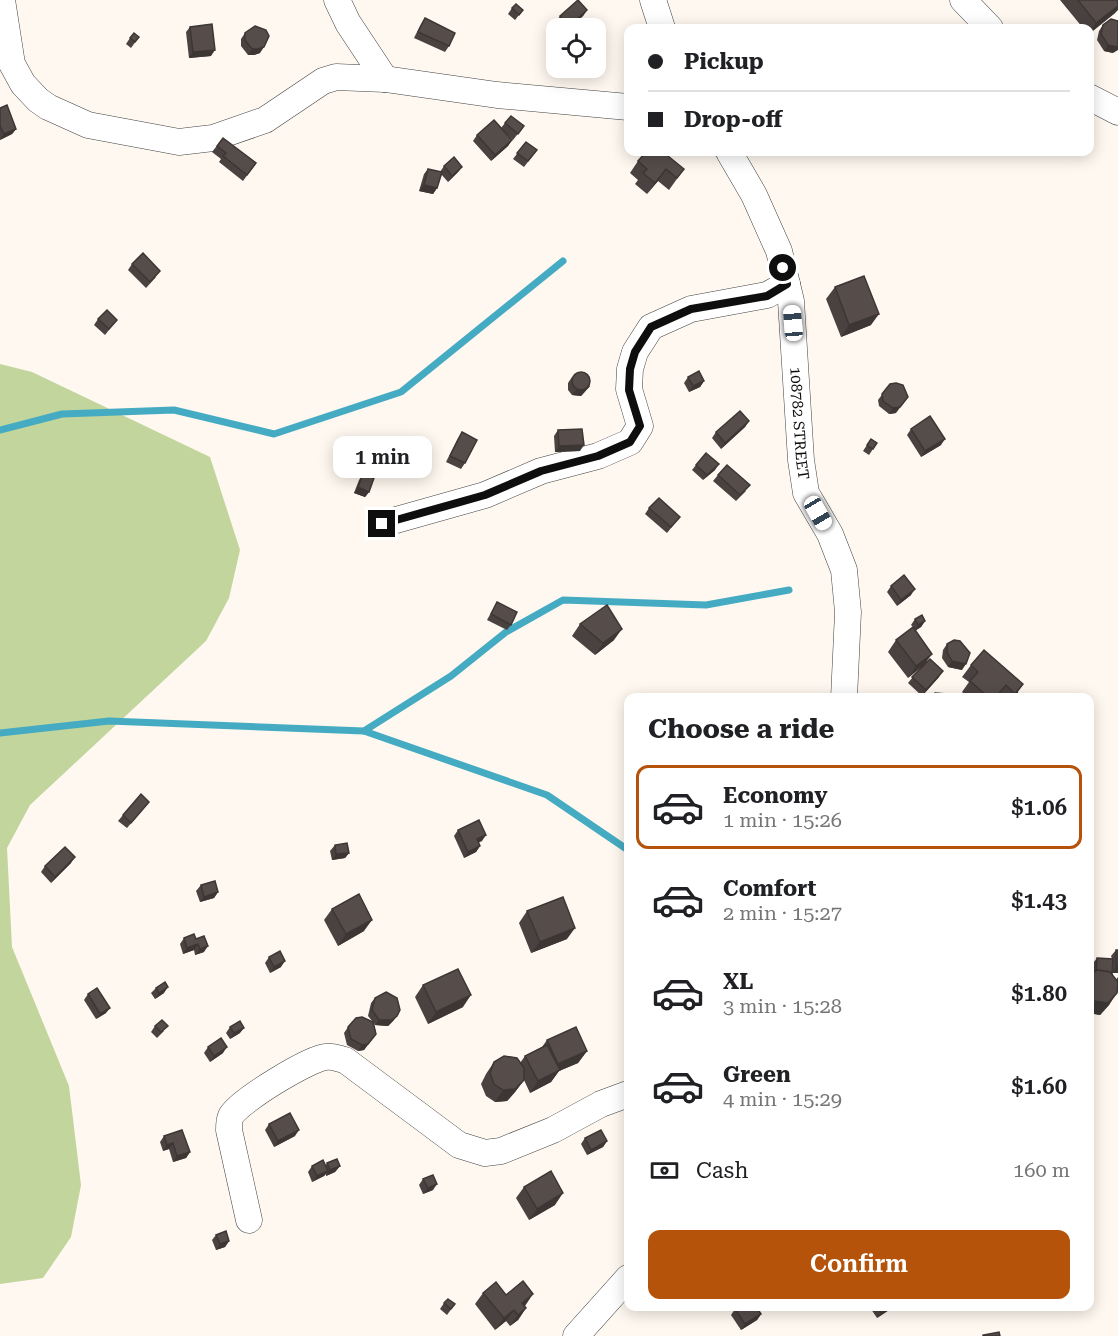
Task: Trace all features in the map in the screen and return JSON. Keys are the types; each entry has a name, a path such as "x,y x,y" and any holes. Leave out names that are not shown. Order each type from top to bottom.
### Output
{"street":[{"path":"2,0 12,64 22,84 48,107 88,124 190,142 213,138 266,120 329,78 385,79 497,94 624,107"},
{"path":"337,0 348,23 385,79"},
{"path":"653,0 661,24"},
{"path":"963,0 986,24"},
{"path":"1094,100 1118,112"},
{"name":"108782 STREET","path":"731,156 754,195 775,242 791,301 801,460 806,493 830,534 844,570 848,612 844,693"},
{"path":"382,524 485,495 541,471 598,456 630,442 640,426 629,390 630,369 635,352 651,327 691,309 767,296 787,284"},
{"path":"249,1220 229,1130 230,1117 240,1106 268,1088 311,1062 325,1057 345,1060 459,1145 485,1153 501,1151 553,1130 601,1104 624,1095"},
{"path":"576,1336 624,1282"}],"green space":[{"path":"0,364 32,372 210,457 240,550 229,598 206,641 30,805 7,848 12,947 69,1086 81,1185 71,1237 43,1278 0,1284"}],"building":[{"path":"578,0 587,10 578,18 560,16"},
{"path":"1078,0 1118,0 1118,6 1096,23"},
{"path":"516,4 523,10 519,15 512,8"},
{"path":"425,18 455,33 449,46 418,32"},
{"path":"1111,19 1118,21 1117,47 1108,45 1101,34 1103,25"},
{"path":"212,24 215,50 193,52 190,27"},
{"path":"255,26 266,30 269,36 264,47 252,49 245,40 245,33"},
{"path":"134,33 139,37 135,42 130,38"},
{"path":"7,105 16,129 4,134 0,126 0,108"},
{"path":"511,116 524,126 518,134 505,123"},
{"path":"494,120 512,140 495,155 477,135"},
{"path":"223,138 256,163 247,175 223,156 226,153 217,146"},
{"path":"526,142 537,150 528,161 517,153"},
{"path":"642,156 668,156 684,169 677,178 666,169 655,183 643,173 647,169 638,161"},
{"path":"454,157 462,167 452,176 444,166"},
{"path":"428,169 442,172 437,188 424,185"},
{"path":"143,253 160,271 150,282 132,264"},
{"path":"864,276 879,314 849,325 835,287"},
{"path":"107,310 117,320 109,329 98,319"},
{"path":"699,371 704,381 693,386 688,377"},
{"path":"581,372 587,375 590,381 587,387 581,390 575,387 572,381 575,375"},
{"path":"890,384 903,385 908,397 900,407 893,408 883,401 882,394"},
{"path":"740,411 749,421 725,443 716,432"},
{"path":"930,416 945,439 925,451 911,429"},
{"path":"582,429 584,445 559,446 558,430"},
{"path":"462,432 477,440 465,463 450,456"},
{"path":"871,439 877,443 873,449 867,445"},
{"path":"706,453 719,464 707,475 696,465"},
{"path":"727,465 750,485 740,495 718,475"},
{"path":"363,474 374,478 369,492 358,487"},
{"path":"659,498 680,517 671,527 649,508"},
{"path":"904,575 915,589 901,600 891,586"},
{"path":"497,602 517,612 511,625 491,614"},
{"path":"607,605 622,629 603,643 580,624"},
{"path":"922,615 925,621 918,625 915,619"},
{"path":"913,627 932,654 916,666 896,640"},
{"path":"954,640 960,641 970,653 966,664 952,661 947,652 947,644"},
{"path":"984,650 1023,684 1016,693 1006,685 999,693 983,693 970,681 978,672 971,665"},
{"path":"930,659 943,671 926,690 912,677"},
{"path":"141,794 149,802 131,823 123,815"},
{"path":"479,820 486,835 477,839 480,846 468,852 458,830"},
{"path":"347,843 349,853 336,854 335,845"},
{"path":"65,847 75,857 55,877 45,866"},
{"path":"215,881 218,892 204,897 201,885"},
{"path":"359,894 372,920 346,934 332,909"},
{"path":"563,897 575,928 540,942 527,911"},
{"path":"194,934 196,939 204,936 208,946 200,949 198,944 187,948 184,938"},
{"path":"1116,950 1118,950 1118,967 1116,967"},
{"path":"280,951 285,961 274,967 269,957"},
{"path":"1097,958 1113,959 1112,974 1096,971"},
{"path":"458,969 471,995 436,1012 423,985"},
{"path":"1097,970 1110,972 1118,982 1117,993 1108,1003 1094,1001 1094,972"},
{"path":"165,982 168,987 159,993 156,988"},
{"path":"97,988 110,1008 100,1014 88,994"},
{"path":"386,992 397,998 400,1010 392,1020 379,1020 372,1010 375,998"},
{"path":"362,1017 373,1022 376,1034 368,1044 362,1045 351,1039 348,1027 356,1018"},
{"path":"162,1020 168,1026 161,1032 155,1026"},
{"path":"240,1021 244,1028 234,1033 230,1027"},
{"path":"576,1027 587,1051 558,1064 547,1040"},
{"path":"221,1038 227,1047 214,1056 208,1047"},
{"path":"547,1045 560,1070 538,1081 525,1056"},
{"path":"504,1056 517,1058 524,1068 524,1080 515,1089 503,1090 494,1084 490,1073 494,1062"},
{"path":"290,1113 299,1130 278,1141 269,1124"},
{"path":"182,1130 190,1152 177,1156 173,1143 167,1145 164,1136"},
{"path":"601,1130 607,1141 591,1150 585,1138"},
{"path":"337,1159 340,1166 330,1170 327,1163"},
{"path":"323,1160 328,1171 317,1176 312,1166"},
{"path":"551,1171 563,1193 537,1209 524,1187"},
{"path":"433,1175 437,1184 428,1188 423,1179"},
{"path":"226,1231 229,1241 220,1244 216,1235"},
{"path":"523,1281 533,1294 522,1303 526,1308 518,1315 514,1310 504,1318 483,1293 496,1282 506,1295"},
{"path":"448,1299 455,1304 451,1309 444,1303"},
{"path":"736,1311 759,1311 761,1314 745,1324"},
{"path":"999,1332 1000,1336 983,1336 983,1335"}],"waterway":[{"path":"0,430 62,414 174,410 274,434 401,392 563,261"},
{"path":"364,731 451,676 506,632 563,600 706,605 789,590"},
{"path":"0,733 109,721 364,731 547,795 624,847"}],"route":[{"path":"382,524 485,495 541,471 598,456 630,442 640,426 628,379 635,352 651,327 691,309 767,296 787,284 783,268"}]}
